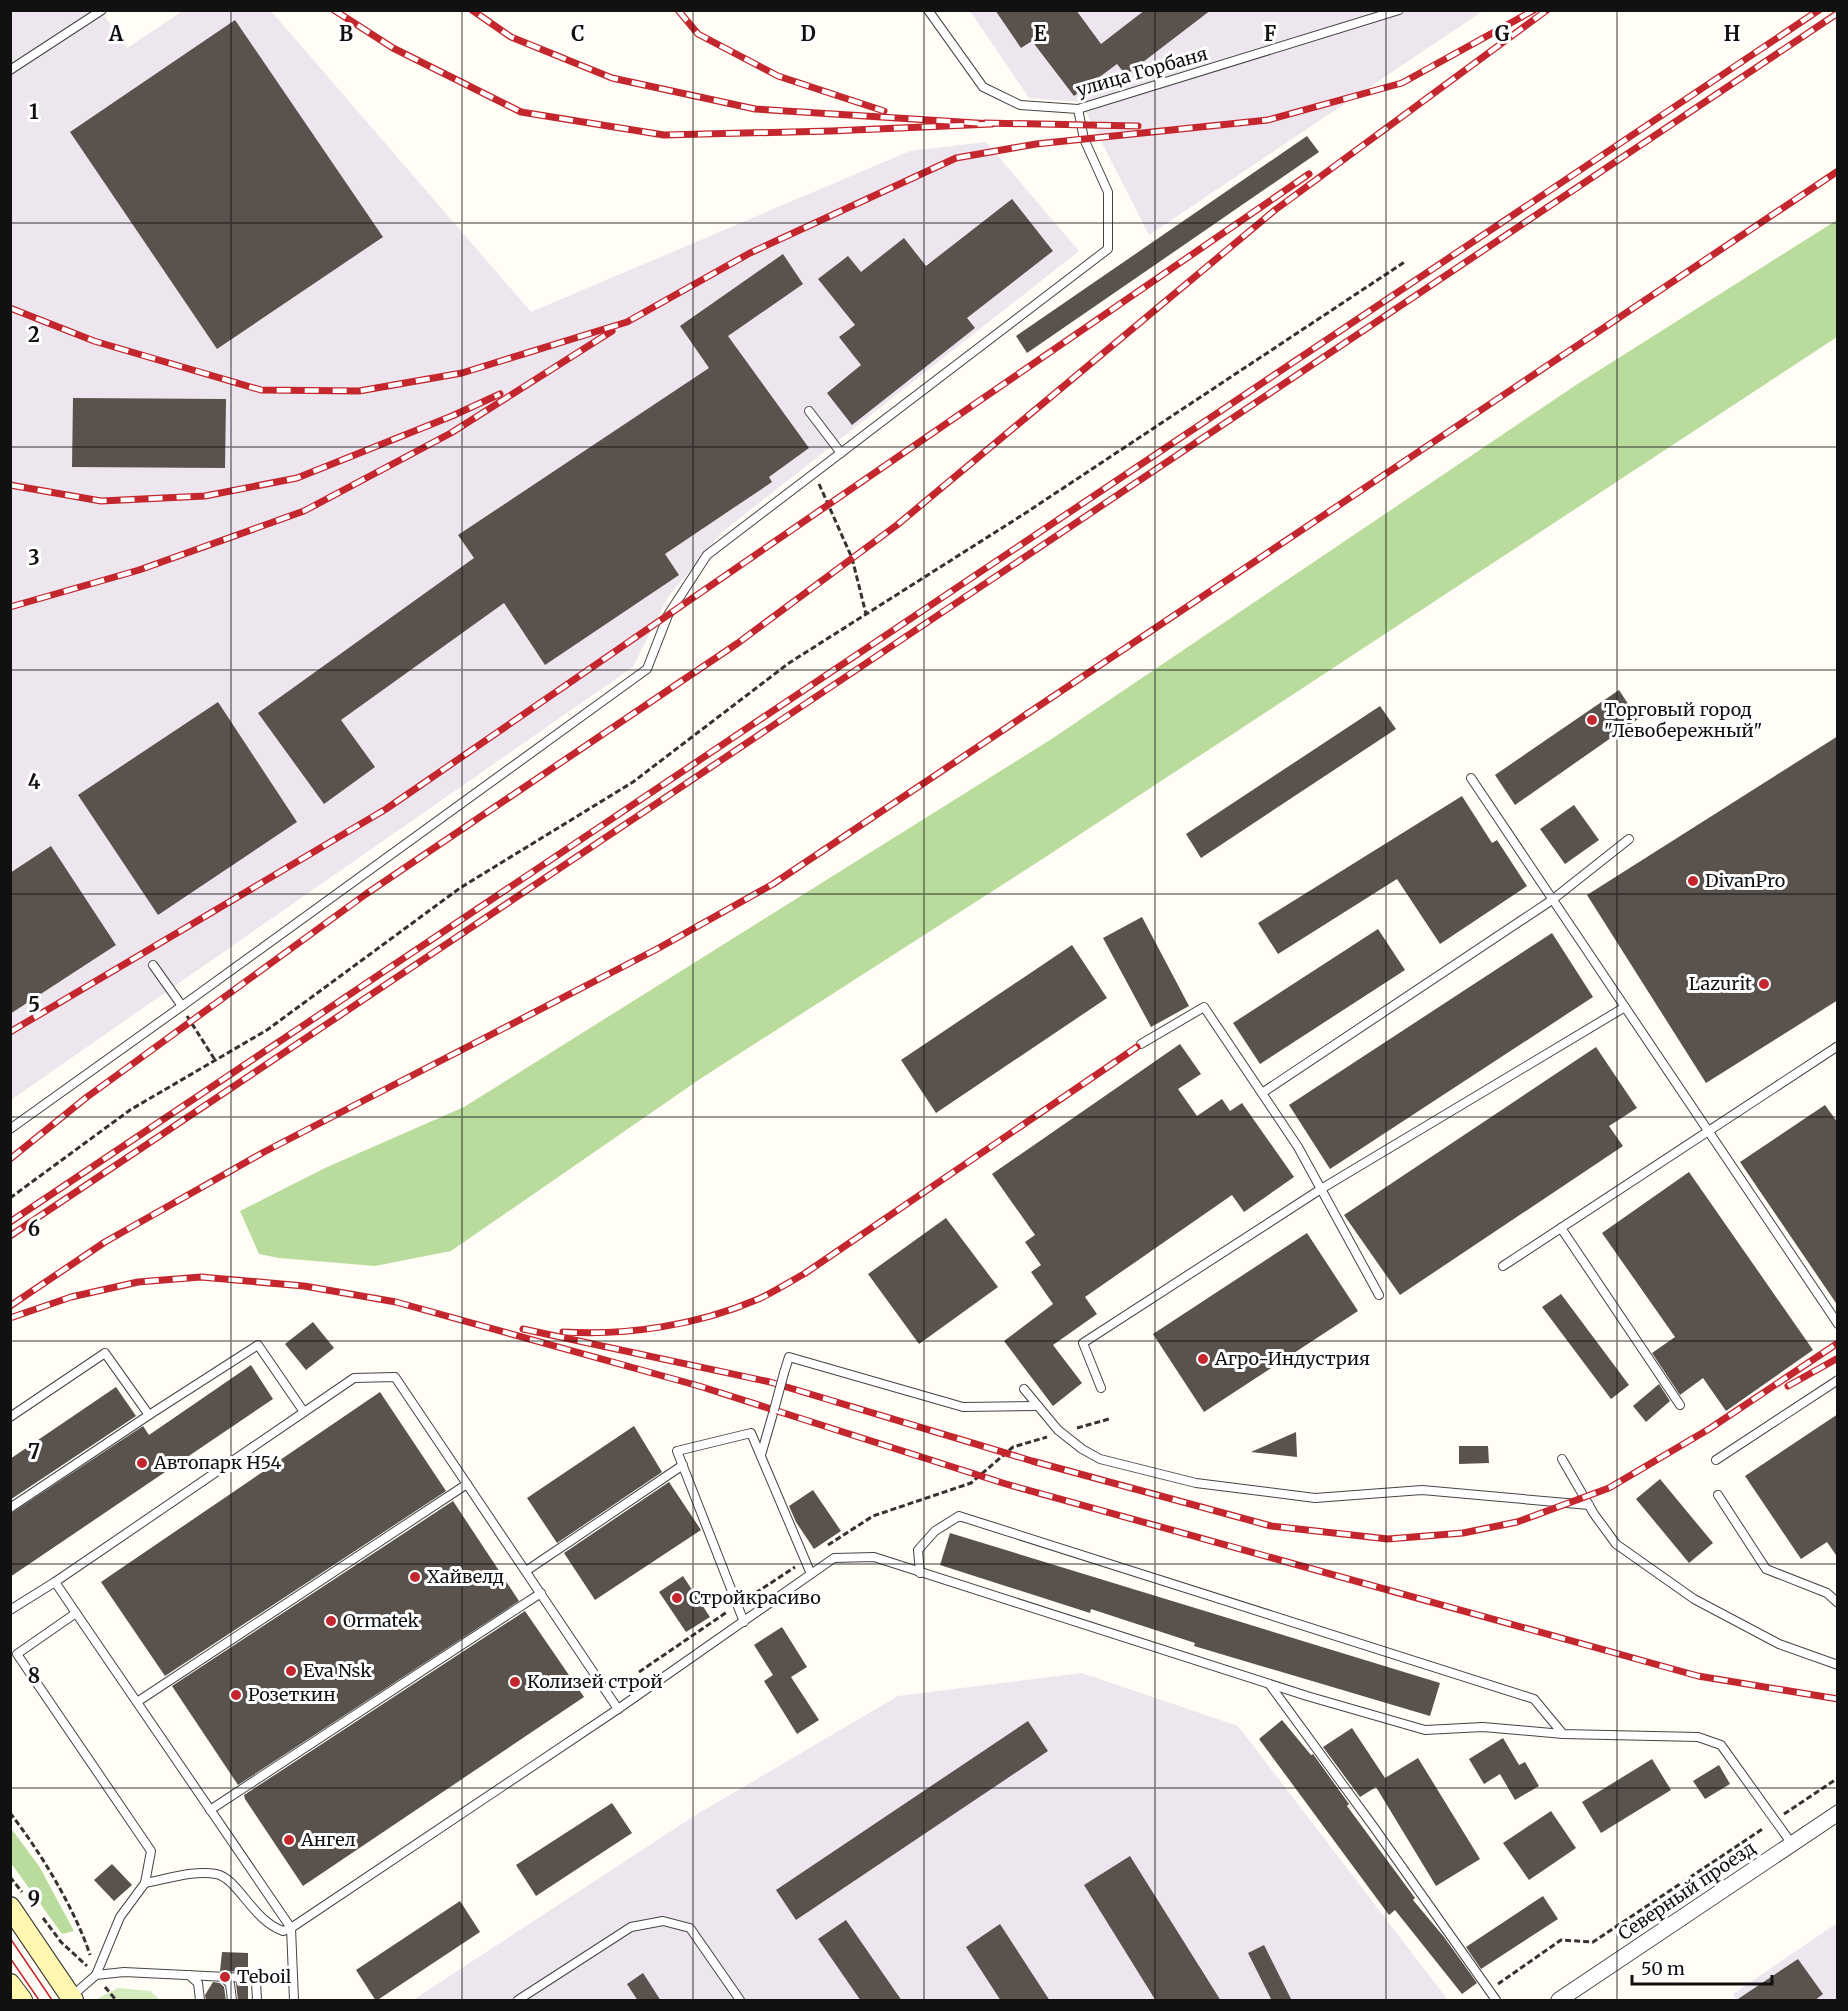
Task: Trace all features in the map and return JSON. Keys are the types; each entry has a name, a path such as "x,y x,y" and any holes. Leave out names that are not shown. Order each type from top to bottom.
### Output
{"main road":[{"path":"20,1904 70,1999"},
{"path":"10,1984 22,2001"}],"street":[{"name":"Северный проезд","path":"1559,2001 1838,1813"}],"lane":[{"path":"10,70 102,10"},
{"name":"улица Горбаня","path":"928,10 983,87 1020,105 1078,109 1399,10"},
{"path":"10,1129 647,669 668,615 707,555 1108,249 1108,192 1084,139 1078,109"},
{"path":"808,411 841,453"},
{"path":"1471,778 1838,1324"},
{"path":"1262,1093 1552,900 1629,838"},
{"path":"153,965 182,1006"},
{"path":"1140,1044 1204,1007 1298,1147 1379,1295"},
{"path":"1101,1388 1083,1343 1322,1189 1625,1008"},
{"path":"1503,1266 1838,1046"},
{"path":"1561,1228 1680,1405"},
{"path":"10,1508 258,1345 304,1412"},
{"path":"10,1417 105,1353 149,1415"},
{"path":"760,1455 789,1358 963,1407 1038,1407"},
{"path":"10,1610 55,1582 354,1378 395,1377 618,1709"},
{"path":"1716,1460 1838,1380"},
{"path":"1024,1389 1062,1433 1100,1459 1196,1483 1315,1498 1422,1490 1589,1505"},
{"path":"744,1622 677,1451 751,1433 812,1574"},
{"path":"1562,1459 1589,1505 1616,1544 1694,1599 1779,1644 1838,1665"},
{"path":"526,1571 683,1465"},
{"path":"137,1702 467,1484"},
{"path":"1718,1495 1766,1569 1827,1593 1838,1603"},
{"path":"920,1574 918,1550 935,1531 959,1516 1534,1700 1563,1734"},
{"path":"145,1883 196,1874 218,1874 230,1881 260,1918 283,1931 291,1928 618,1709 834,1558 874,1557 920,1574 1269,1684 1425,1730 1483,1727 1563,1734 1698,1737 1721,1745 1792,1844"},
{"path":"55,1582 291,1928 291,1972 294,2001"},
{"path":"210,1810 540,1593"},
{"path":"70,1999 96,1975 120,1917 145,1883 151,1851 16,1654 76,1613"},
{"path":"1269,1684 1496,2001"},
{"path":"519,2001 631,1928 663,1921 690,1928 740,2001"},
{"path":"96,1975 124,1972 247,1978 256,1982 257,2001"},
{"path":"189,1975 198,1983 200,2001"},
{"path":"223,1977 230,1984 232,2001"}],"path":[{"path":"10,1198 130,1110 267,1030 460,888 633,782 789,663 1024,514 1407,261"},
{"path":"814,473 852,558 866,614"},
{"path":"182,1006 215,1060"},
{"path":"639,1672 873,1516 971,1483 1012,1447 1109,1419"},
{"path":"1489,1991 1561,1940 1593,1942 1838,1778"},
{"path":"10,1813 30,1838 84,1936 96,1975"},
{"path":"10,1876 20,1904"},
{"path":"42,1917 61,1942 96,1975 116,2001"}],"shaded area":[{"path":"11,11 101,11 127,48 183,11 271,11 531,312 910,151 986,142 1079,251 721,533 668,597 633,667 11,1100"},
{"path":"970,11 1483,11 1149,235 1081,102 1029,98"},
{"path":"1082,1673 1238,1726 1448,2000 413,2000 694,1816 898,1696"},
{"path":"1837,1923 1837,2000 1737,2000 1733,1994"}],"green space":[{"path":"1837,220 1837,337 1047,856 700,1079 451,1251 375,1266 279,1258 259,1254 240,1211 325,1168 464,1107 1050,740 1579,383"},
{"path":"10,1827 39,1866 74,1931 62,1934 11,1863"},
{"path":"118,1988 150,1991 160,2000 95,2000"}],"building":[{"path":"995,10 1076,10 1101,44 1145,10 1211,10 1126,75 1117,64 1074,96 1032,41 1021,48"},
{"path":"235,20 383,237 217,349 70,132"},
{"path":"1307,136 1319,152 1027,353 1016,336"},
{"path":"1012,199 1053,251 967,318 975,328 852,425 827,393 861,365 839,337 855,325 818,279 848,256 861,272 904,238 926,266"},
{"path":"783,254 803,284 728,336 809,448 769,477 772,482 665,554 679,575 545,665 504,603 341,720 375,767 324,804 258,713 474,558 458,535 709,368 680,326"},
{"path":"73,398 226,399 225,468 72,467"},
{"path":"1619,690 1638,719 1515,805 1495,775"},
{"path":"218,702 297,822 158,915 78,795"},
{"path":"1380,706 1396,729 1201,858 1186,834"},
{"path":"1838,736 1838,1000 1706,1083 1587,895"},
{"path":"1462,796 1492,843 1497,840 1527,886 1440,944 1397,879 1278,954 1258,923"},
{"path":"1574,805 1599,840 1565,864 1540,829"},
{"path":"51,846 116,945 10,1014 10,873"},
{"path":"1142,917 1189,1006 1151,1027 1103,938"},
{"path":"1378,929 1405,970 1260,1064 1233,1023"},
{"path":"1552,933 1593,997 1330,1169 1289,1105"},
{"path":"1072,945 1107,998 936,1113 901,1060"},
{"path":"1180,1044 1201,1074 1178,1089 1197,1116 1222,1099 1230,1111 1242,1103 1294,1177 1244,1212 1232,1195 1085,1297 1097,1314 1053,1345 1082,1383 1053,1406 1004,1341 1053,1304 1031,1272 1041,1265 1025,1242 1035,1235 992,1174"},
{"path":"1596,1047 1637,1108 1609,1126 1623,1146 1400,1295 1344,1215"},
{"path":"1825,1105 1838,1123 1838,1306 1740,1162"},
{"path":"1689,1172 1813,1350 1726,1411 1703,1378 1680,1395 1652,1353 1675,1337 1602,1233"},
{"path":"946,1218 998,1287 919,1344 868,1274"},
{"path":"1307,1233 1358,1311 1204,1412 1153,1334"},
{"path":"1561,1294 1629,1385 1611,1399 1542,1307"},
{"path":"313,1322 334,1348 306,1370 285,1344"},
{"name":"Автопарк Н54","path":"251,1365 273,1399 10,1577 10,1514 143,1426 149,1435"},
{"path":"1659,1384 1670,1401 1646,1422 1633,1406"},
{"path":"116,1387 136,1416 10,1500 10,1459"},
{"path":"380,1392 446,1491 165,1676 101,1582"},
{"path":"1838,1414 1838,1558 1827,1542 1801,1559 1745,1476"},
{"path":"634,1426 662,1472 557,1543 527,1498"},
{"path":"1296,1432 1297,1457 1251,1452"},
{"path":"1459,1446 1488,1446 1489,1463 1459,1464"},
{"path":"1660,1479 1713,1543 1689,1563 1636,1499"},
{"path":"669,1482 701,1530 595,1600 564,1553"},
{"path":"813,1490 841,1531 814,1549 796,1522 789,1506"},
{"path":"453,1501 519,1601 238,1785 172,1686"},
{"path":"950,1533 1440,1683 1430,1716 1194,1646 1195,1643 1091,1609 1090,1613 940,1565"},
{"path":"683,1576 710,1617 686,1632 659,1592"},
{"path":"525,1611 584,1697 303,1886 244,1795"},
{"path":"782,1627 807,1667 791,1677 819,1720 797,1734 764,1681 773,1675 754,1645"},
{"path":"1282,1720 1311,1755 1313,1754 1349,1804 1347,1806 1415,1898 1413,1900 1444,1937 1477,1983 1462,1994 1395,1910 1389,1915 1259,1739"},
{"path":"1028,1721 1048,1751 796,1920 776,1890"},
{"path":"1352,1728 1385,1778 1418,1758 1480,1859 1436,1886 1376,1787 1360,1797 1323,1747"},
{"path":"1503,1738 1519,1765 1525,1762 1539,1786 1515,1800 1500,1774 1484,1784 1469,1759"},
{"path":"1652,1759 1671,1790 1601,1833 1582,1802"},
{"path":"1719,1765 1730,1784 1705,1799 1693,1781"},
{"path":"612,1803 632,1833 536,1896 516,1865"},
{"path":"1551,1811 1576,1848 1529,1880 1503,1843"},
{"path":"1130,1856 1221,2001 1156,2001 1084,1885"},
{"path":"112,1864 132,1885 114,1901 94,1880"},
{"path":"1543,1896 1558,1919 1481,1969 1466,1947"},
{"path":"460,1901 480,1932 376,2001 356,1970"},
{"path":"846,1920 902,2001 861,2001 818,1939"},
{"path":"1000,1924 1050,2001 1001,2001 966,1947"},
{"path":"1264,1945 1292,2001 1272,2001 1248,1953"},
{"path":"222,1952 248,1953 248,1972 220,1971"},
{"path":"1798,1959 1823,1994 1814,2001 1735,2001"},
{"path":"643,1973 661,2001 638,2001 627,1984"},
{"path":"213,1982 220,1983 224,1987 226,2001 206,2001 205,1995"},
{"path":"236,1983 248,1985 248,2001 238,2001"}],"tram line":[{"path":"10,1938 52,2000"},
{"path":"10,1958 39,2000"}],"railway":[{"path":"334,10 393,48 521,112 664,135 992,124 755,109 612,78 511,37 472,10"},
{"path":"678,10 698,34 778,76 884,111"},
{"path":"10,308 94,341 261,390 359,391 462,373 627,322 750,253 956,158 1036,144 1268,120 1402,83 1534,10"},
{"path":"10,1159 87,1097 366,894 738,643 897,525 1275,210 1547,10"},
{"path":"10,1222 1819,10"},
{"path":"10,1236 1838,13"},
{"path":"985,123 1138,126"},
{"path":"10,1306 105,1242 264,1152 657,949 773,884 1838,171"},
{"path":"10,1032 386,809 1309,174"},
{"path":"10,607 139,570 304,511 451,433 612,331"},
{"path":"10,485 101,501 205,496 297,478 452,416 500,394"},
{"path":"563,1332 612,1332 661,1327 734,1309 769,1294 804,1274 1137,1047"},
{"path":"10,1318 71,1297 138,1282 201,1277 304,1286 396,1302 699,1386 1006,1484 1698,1676 1838,1699"},
{"path":"523,1329 770,1382 1032,1461 1271,1526 1388,1539 1463,1533 1517,1522 1609,1488 1709,1429 1838,1343"},
{"path":"1788,1386 1838,1358"}],"place":[{"name":"Торговый город \"Левобережный\"","path":"1592,720"},
{"name":"DivanPro","path":"1693,881"},
{"name":"Lazurit","path":"1764,984"},
{"name":"Агро-Индустрия","path":"1203,1359"},
{"name":"Автопарк Н54","path":"142,1463"},
{"name":"Хайвелд","path":"415,1577"},
{"name":"Стройкрасиво","path":"677,1598"},
{"name":"Ormatek","path":"331,1621"},
{"name":"Eva Nsk","path":"291,1671"},
{"name":"Колизей строй","path":"515,1682"},
{"name":"Розеткин","path":"236,1695"},
{"name":"Ангел","path":"289,1840"},
{"name":"Teboil","path":"225,1977"}]}
